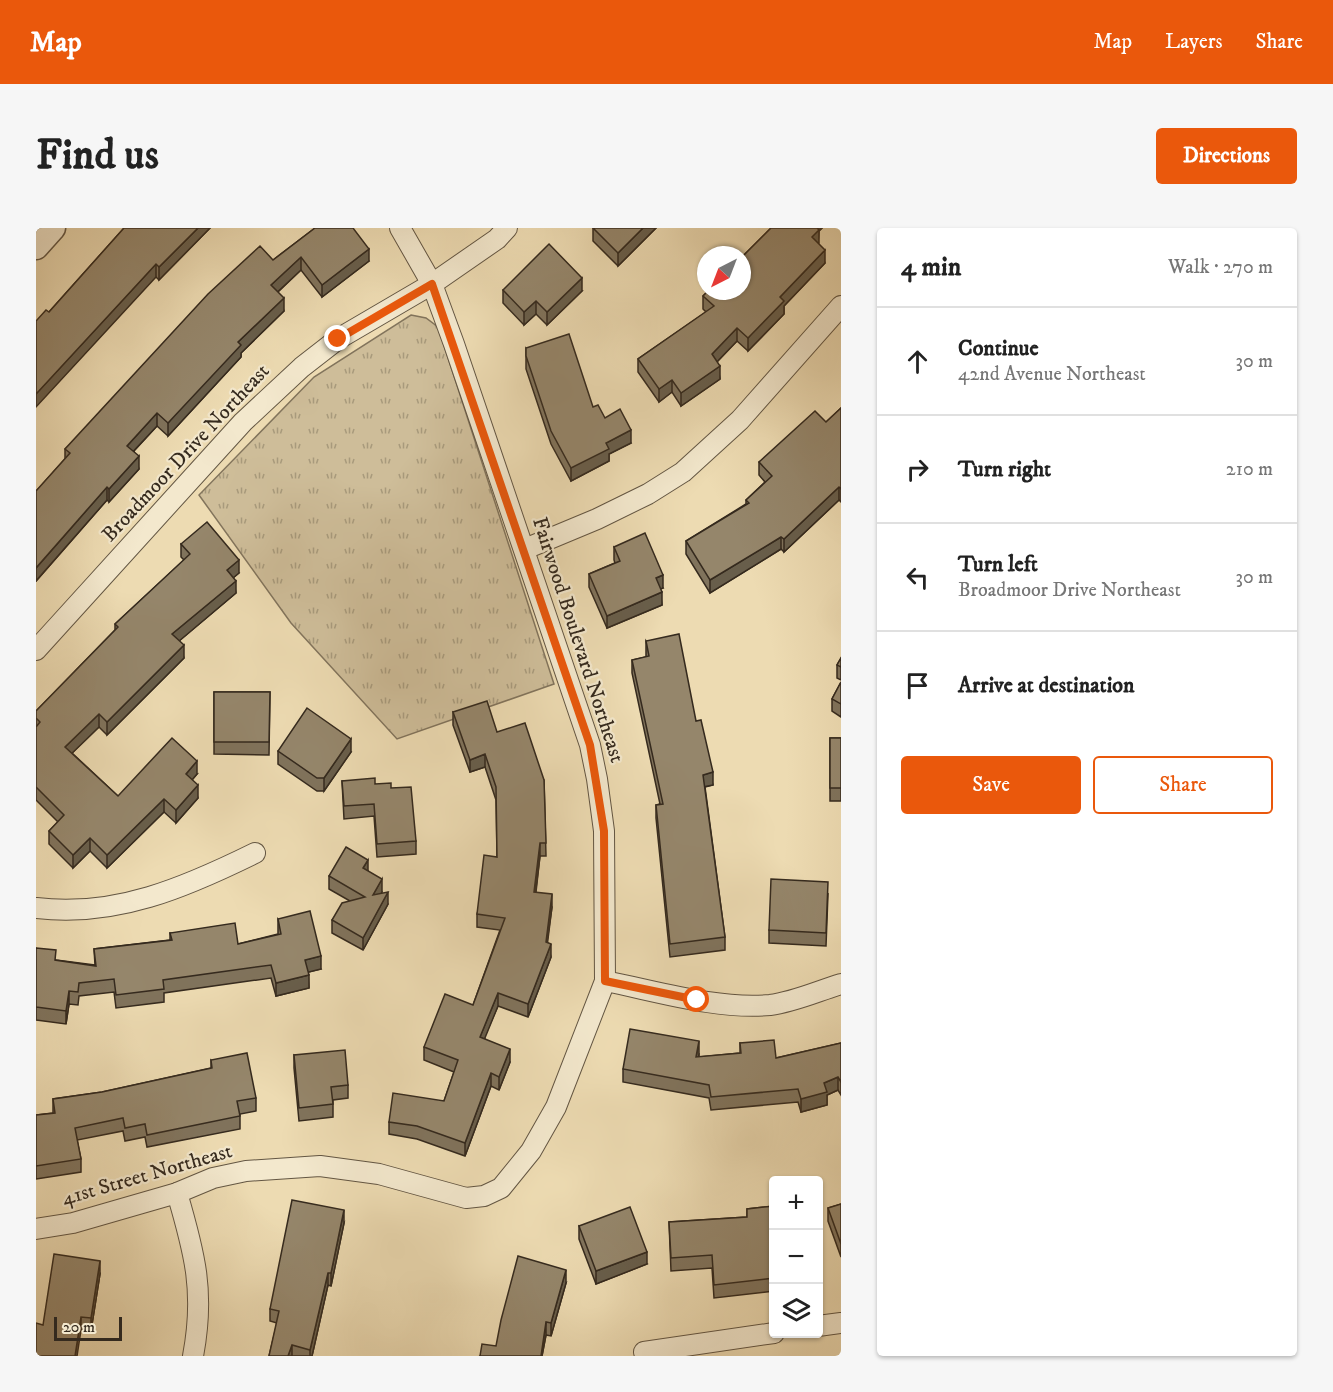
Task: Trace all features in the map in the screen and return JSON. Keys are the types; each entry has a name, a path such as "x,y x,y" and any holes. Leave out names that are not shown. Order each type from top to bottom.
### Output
{"street":[{"path":"36,247 53,228"},
{"name":"Fairwood Boulevard Northeast","path":"400,228 432,284 525,549 590,745 604,831 605,981 560,1098 531,1151 501,1188 484,1196"},
{"name":"Broadmoor Drive Northeast","path":"36,650 243,422 302,367 338,339 432,284 497,239 507,228"},
{"path":"525,549 608,514 648,494 683,472 740,420 841,306"},
{"path":"36,908 100,909 128,904 198,881 255,853"},
{"path":"605,981 697,1000 751,1005 771,1005 841,984"},
{"name":"41st Street Northeast","path":"36,1229 73,1223 177,1193 213,1178 246,1171 320,1166 379,1174 466,1198 484,1196"},
{"path":"177,1193 195,1255 199,1293 193,1356"},
{"path":"823,1325 841,1323"},
{"path":"644,1352 769,1334"}],"green space":[{"path":"411,315 426,318 438,327 554,684 397,739 291,623 199,495 314,377"}],"building":[{"path":"124,228 198,228 159,267 156,264 36,394 36,321 46,310 49,312"},
{"path":"315,228 353,228 369,249 322,285 301,257 271,285 284,298 238,342 241,345 168,423 157,413 127,446 139,456 109,489 107,487 36,568 36,491 70,453 65,449 208,294 260,246 273,260"},
{"path":"593,228 643,228 618,253"},
{"path":"771,228 817,228 819,230 812,237 825,250 780,297 784,301 748,338 737,328 712,354 720,366 681,393 672,380 659,389 638,359 714,306 707,300 751,300 751,248"},
{"path":"549,244 582,278 547,312 536,301 524,312 503,290"},
{"path":"569,334 593,407 598,405 605,418 620,409 631,430 606,443 609,449 571,468 551,431 526,356 526,348"},
{"path":"841,408 841,489 839,487 784,539 781,537 710,580 686,541 749,503 746,500 772,476 759,462 815,411 826,422"},
{"path":"207,522 239,560 227,570 236,581 172,634 184,645 107,722 99,714 65,747 118,796 172,738 197,761 186,774 198,785 176,810 164,799 107,855 90,838 73,855 49,831 64,815 36,787 36,727 40,722 36,718 36,711 118,627 115,624 190,554 181,544"},
{"path":"645,533 663,575 656,578 662,592 607,616 589,574 620,561 614,547"},
{"path":"679,634 696,721 701,720 713,772 703,775 725,937 670,944 656,805 663,804 632,660 649,656 646,641"},
{"path":"841,682 841,704 832,699"},
{"path":"214,692 270,692 269,742 214,742"},
{"path":"487,701 497,732 525,723 544,780 546,843 540,843 534,892 552,894 546,942 551,944 528,1004 498,993 480,1037 510,1049 499,1077 491,1073 465,1143 417,1126 389,1122 393,1093 444,1101 458,1060 424,1047 445,994 473,1005 505,918 477,914 484,855 497,857 496,787 485,754 470,760 453,712"},
{"path":"307,708 351,739 324,778 317,778 278,751"},
{"path":"830,738 841,738 841,788 830,788"},
{"path":"375,778 375,784 391,783 391,788 411,787 416,841 377,844 374,804 344,806 342,781"},
{"path":"346,847 368,860 363,868 382,879 373,895 388,892 363,938 332,920 342,903 365,897 329,876"},
{"path":"771,879 828,882 826,933 769,930"},
{"path":"310,911 321,956 305,960 309,975 276,983 271,965 163,980 164,989 116,995 114,979 79,983 78,992 69,991 66,1011 36,1007 36,948 56,950 55,960 96,966 94,949 172,940 170,933 235,923 238,944 281,934 278,919"},
{"path":"630,1029 699,1041 696,1057 741,1053 740,1043 774,1040 776,1058 841,1043 841,1082 838,1077 824,1083 827,1092 801,1099 798,1089 711,1097 709,1085 623,1069"},
{"path":"345,1050 348,1085 331,1087 333,1104 299,1108 294,1055"},
{"path":"247,1053 256,1098 237,1101 240,1116 147,1135 145,1124 125,1128 123,1118 75,1128 81,1159 36,1166 36,1115 55,1113 53,1099 102,1092 212,1068 211,1060"},
{"path":"292,1200 344,1210 331,1273 328,1273 310,1350 292,1345 288,1356 269,1356 279,1311 270,1309"},
{"path":"841,1204 841,1244 828,1208"},
{"path":"630,1207 647,1252 596,1271 579,1226"},
{"path":"769,1207 769,1279 714,1285 712,1255 671,1258 669,1222 747,1217 747,1209"},
{"path":"54,1254 100,1261 91,1318 81,1317 75,1356 36,1356 36,1323 43,1325"},
{"path":"518,1256 566,1270 551,1323 546,1322 541,1356 480,1356 482,1344 496,1346"}],"route":[{"path":"338,339 387,308 432,284 525,549 562,669 590,745 604,831 605,981 697,1000"}]}
